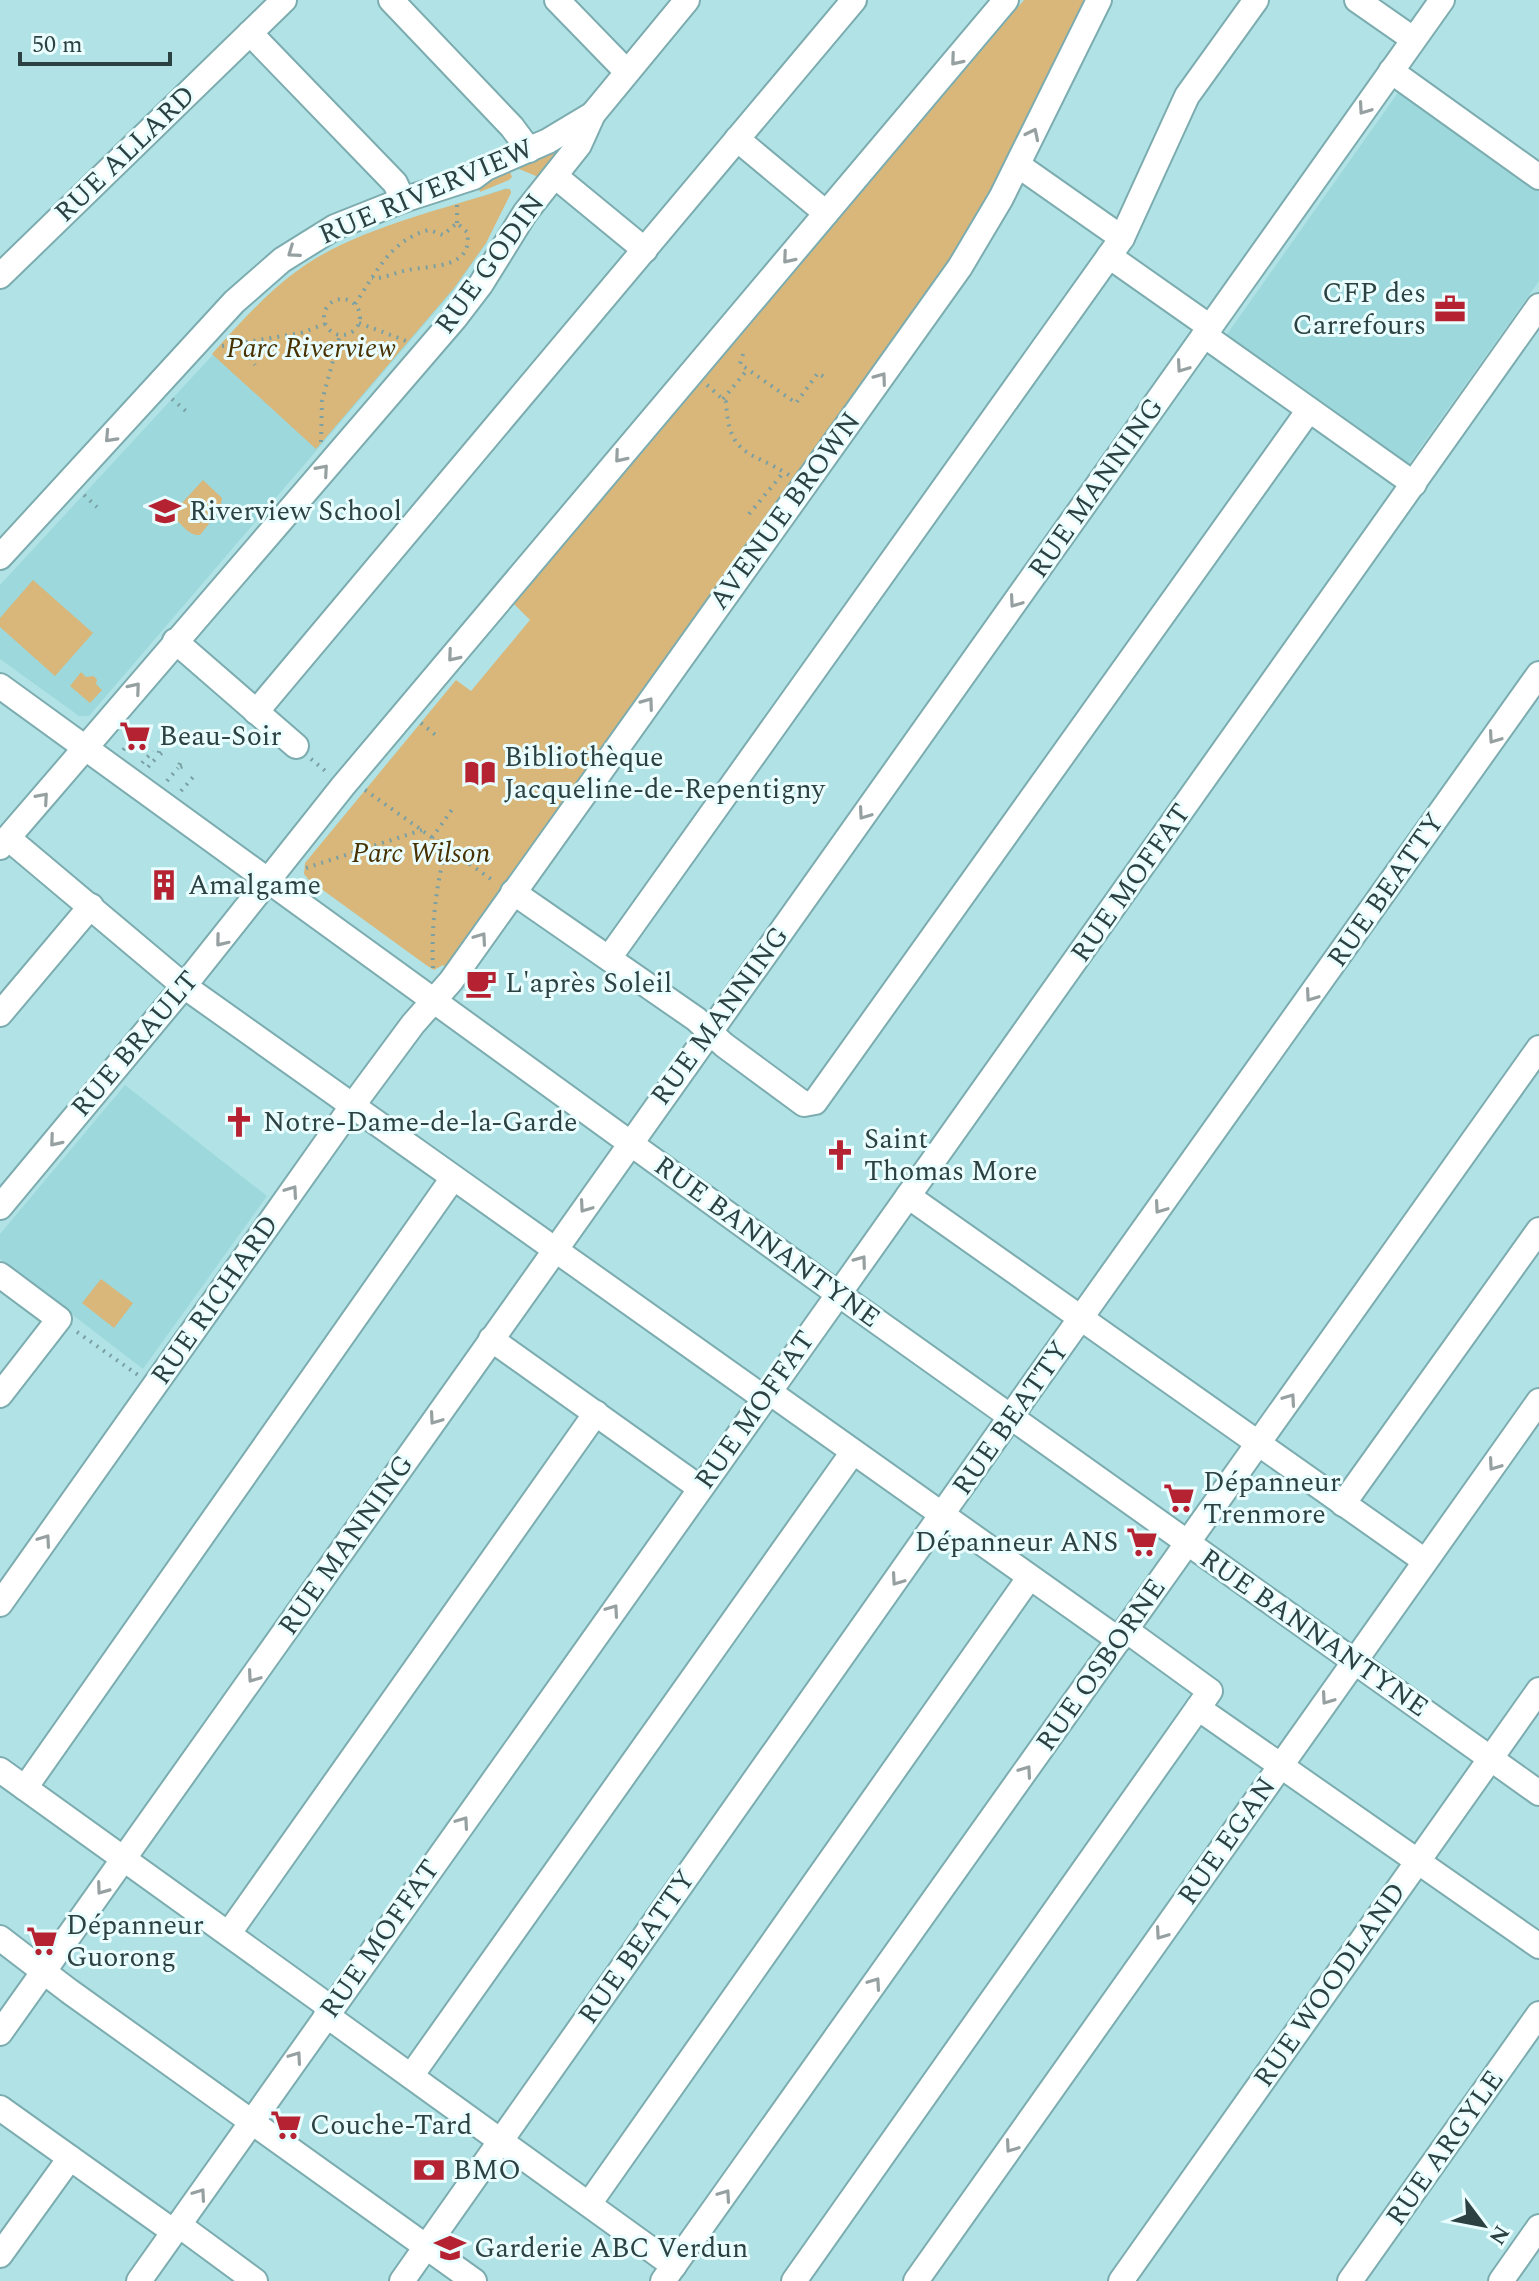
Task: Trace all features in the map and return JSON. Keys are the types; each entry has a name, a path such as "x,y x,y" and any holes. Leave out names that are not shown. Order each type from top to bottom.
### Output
{"street":[{"name":"RUE ALLARD","path":"0,276 284,0"},
{"path":"391,0 512,127 529,150"},
{"path":"557,0 627,72"},
{"name":"RUE GODIN","path":"4,842 455,318 481,284 525,213 579,145 593,114 687,0"},
{"path":"256,712 854,0"},
{"path":"268,879 1006,0"},
{"name":"AVENUE BROWN","path":"434,1000 451,981 506,889 982,234 1099,0"},
{"path":"609,958 1116,247 1187,96 1256,0"},
{"path":"1357,0 1413,39"},
{"name":"RUE MANNING","path":"0,2033 1442,0"},
{"path":"250,33 395,183 403,200"},
{"path":"1391,71 1539,177"},
{"name":"RUE RIVERVIEW","path":"3,547 234,302 259,278 307,242 335,227 403,200 474,177 593,114"},
{"path":"737,139 826,213"},
{"path":"1018,165 1116,247 1207,331 1309,410 1414,484"},
{"path":"555,176 645,250"},
{"name":"RUE MOFFAT","path":"139,2281 1539,306"},
{"path":"506,889 696,1019 804,1104 815,1102 1309,410"},
{"path":"175,641 302,752"},
{"name":"RUE BEATTY","path":"402,2281 1539,674"},
{"name":"RUE BANNANTYNE","path":"0,686 1010,1418 1539,1793"},
{"path":"4,842 91,906 184,986 555,1250 853,1452 1029,1578 1210,1691 794,2281"},
{"name":"RUE BRAULT","path":"0,1207 184,986 268,879"},
{"path":"0,1014 91,906"},
{"name":"RUE RICHARD","path":"0,1604 353,1105 434,1000"},
{"name":"RUE OSBORNE","path":"670,2276 1539,1048"},
{"path":"25,1788 453,1178"},
{"path":"908,1196 1425,1561"},
{"path":"1343,1504 1539,1230"},
{"path":"0,1275 59,1319 0,1395"},
{"path":"491,1339 700,1488"},
{"name":"RUE EGAN","path":"916,2281 1539,1401"},
{"path":"229,1933 596,1413"},
{"path":"411,2076 853,1452"},
{"path":"589,2204 1029,1578"},
{"name":"RUE WOODLAND","path":"1121,2281 1539,1690"},
{"path":"1198,1708 1539,1946"},
{"path":"0,1770 229,1933 411,2076 589,2204 670,2276"},
{"path":"0,1938 474,2281"},
{"name":"RUE ARGYLE","path":"1350,2281 1539,2014"},
{"path":"0,2108 255,2281"},
{"path":"0,2255 70,2158"},
{"path":"1501,2281 1539,2227"}],"path":[{"path":"372,278 447,265 460,255 468,243 467,232 457,223 457,201"},
{"path":"355,304 391,251 402,241 429,230 443,235 457,223"},
{"path":"343,299 355,304 360,315 354,331 340,335 332,333 325,324 324,312 331,302 343,299"},
{"path":"359,323 411,343"},
{"path":"216,345 240,345 301,333 325,324"},
{"path":"322,447 322,401 340,335"},
{"path":"240,345 255,365"},
{"path":"743,354 740,364 796,403 818,373 824,377"},
{"path":"723,399 748,369"},
{"path":"702,381 726,402 727,423 740,448 792,478"},
{"path":"169,397 188,413"},
{"path":"749,514 784,472"},
{"path":"82,493 97,507"},
{"path":"418,721 438,737"},
{"path":"123,750 132,740"},
{"path":"302,752 331,776"},
{"path":"142,763 158,753 148,767"},
{"path":"167,781 180,766"},
{"path":"181,791 196,773"},
{"path":"362,788 506,889"},
{"path":"432,838 453,808"},
{"path":"296,871 422,830"},
{"path":"433,971 431,937 438,879 446,847"},
{"path":"59,1319 141,1377"}],"shaded area":[{"path":"1402,87 1539,184 1539,281 1405,469 1223,340"},
{"name":"Riverview School","path":"506,188 511,191 486,244 453,291 89,716 79,716 0,659 0,585 268,295 320,257 354,240"},
{"name":"Notre-Dame-de-la-Garde","path":"125,1085 267,1196 143,1369 0,1259 0,1234"}],"green space":[{"name":"Parc Wilson","path":"1024,0 1089,0 996,185 968,233 447,968 443,965 434,970 309,880 304,874 305,863 456,680 471,691 530,620 514,604"},
{"path":"570,140 541,178 514,167"},
{"path":"509,169 512,177 509,180 480,192 479,189 492,175"},
{"name":"Parc Riverview","path":"510,189 511,193 486,243 454,288 316,449 212,354 277,287 323,254 400,221"},
{"path":"203,480 222,498 220,510 200,535 195,535 171,515"},
{"path":"33,580 93,633 55,676 0,627 0,618"},
{"path":"81,672 86,677 94,676 102,690 90,703 70,686"},
{"path":"101,1279 133,1303 114,1328 82,1303"}],"place":[{"name":"CFP des Carrefours","path":"1450,309"},
{"name":"Riverview School","path":"165,511"},
{"name":"Beau-Soir","path":"135,736"},
{"name":"Bibliothèque Jacqueline-de-Repentigny","path":"480,773"},
{"name":"Amalgame","path":"164,885"},
{"name":"L'après Soleil","path":"481,983"},
{"name":"Notre-Dame-de-la-Garde","path":"239,1122"},
{"name":"Saint Thomas More","path":"840,1155"},
{"name":"Dépanneur Trenmore","path":"1179,1498"},
{"name":"Dépanneur ANS","path":"1142,1542"},
{"name":"Dépanneur Guorong","path":"42,1941"},
{"name":"Couche-Tard","path":"286,2125"},
{"name":"BMO","path":"429,2170"},
{"name":"Garderie ABC Verdun","path":"450,2248"}]}
